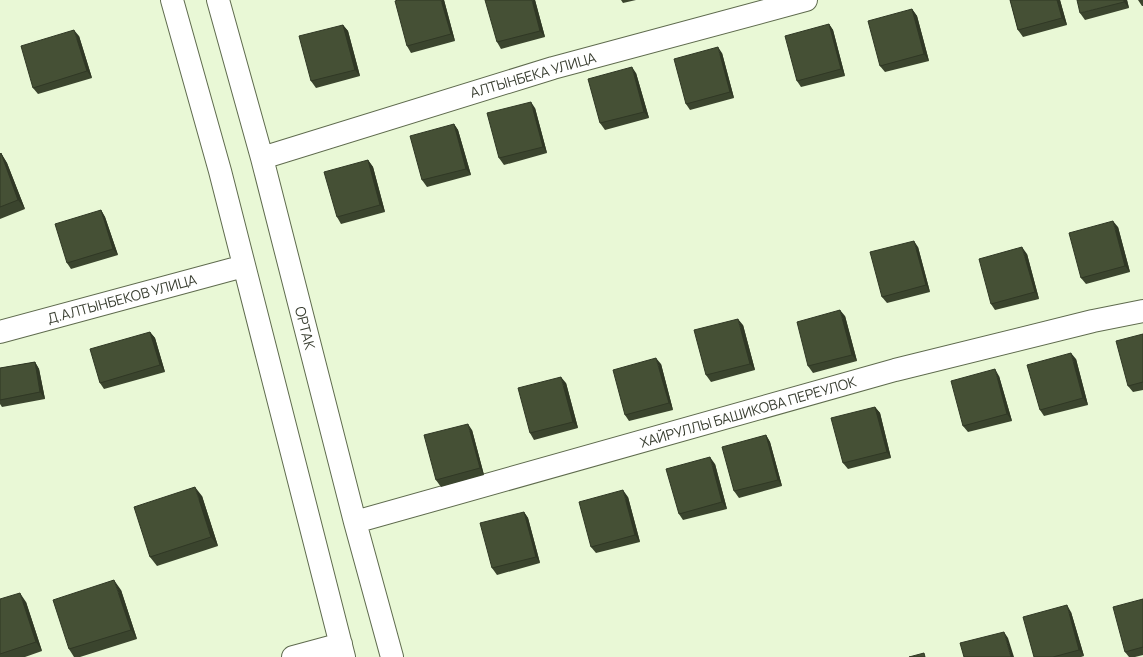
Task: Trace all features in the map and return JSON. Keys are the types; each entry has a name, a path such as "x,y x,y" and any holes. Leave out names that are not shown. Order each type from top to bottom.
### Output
{"street":[{"path":"172,0 220,171 343,650 292,657"},
{"name":"ОРТАК","path":"218,0 262,158 355,522 392,657"},
{"name":"АЛТЫНБЕКА УЛИЦА","path":"262,158 553,68 806,0"},
{"name":"Д.АЛТЫНБЕКОВ УЛИЦА","path":"0,332 244,266"},
{"name":"ХАЙРУЛЛЫ БАШИКОВА ПЕРЕУЛОК","path":"355,522 895,370 1093,321 1143,311"}],"building":[{"path":"441,0 451,34 407,46 395,1"},
{"path":"485,0 532,0 540,31 497,42"},
{"path":"1010,0 1057,0 1062,18 1018,30"},
{"path":"1077,0 1124,0 1124,2 1080,13"},
{"path":"912,9 924,54 880,66 868,21"},
{"path":"829,24 841,69 797,81 785,36"},
{"path":"343,25 355,70 311,81 299,36"},
{"path":"74,30 87,71 33,88 21,46"},
{"path":"718,47 730,92 686,104 674,59"},
{"path":"632,67 644,112 600,123 588,79"},
{"path":"531,102 543,147 499,158 487,113"},
{"path":"454,124 466,169 422,180 410,136"},
{"path":"1,153 18,200 0,207 0,154"},
{"path":"368,160 380,205 337,217 324,172"},
{"path":"101,210 113,249 67,263 55,224"},
{"path":"1113,221 1125,266 1081,278 1069,233"},
{"path":"914,241 926,285 882,297 870,252"},
{"path":"1022,247 1035,292 991,304 979,259"},
{"path":"840,310 852,355 808,366 797,322"},
{"path":"738,319 750,364 706,375 694,330"},
{"path":"150,332 160,365 100,383 90,349"},
{"path":"1143,334 1143,382 1128,386 1116,341"},
{"path":"1071,353 1083,398 1040,410 1027,365"},
{"path":"656,358 669,403 625,415 613,370"},
{"path":"35,362 40,392 0,400 0,368"},
{"path":"995,369 1007,414 963,426 951,381"},
{"path":"561,377 573,422 530,433 518,388"},
{"path":"875,407 887,452 843,463 831,418"},
{"path":"468,424 480,468 436,480 424,435"},
{"path":"766,435 778,480 734,491 722,447"},
{"path":"710,457 722,502 679,514 666,469"},
{"path":"195,487 211,537 150,557 134,507"},
{"path":"623,490 635,535 591,547 579,502"},
{"path":"524,512 536,557 492,568 480,523"},
{"path":"114,580 131,630 69,649 53,600"},
{"path":"20,593 36,642 0,654 0,599"},
{"path":"1143,599 1143,647 1125,652 1113,607"},
{"path":"1067,605 1079,650 1053,657 1034,657 1023,617"},
{"path":"1004,632 1011,657 964,657 960,643"},
{"path":"924,653 925,657 909,657"}]}
